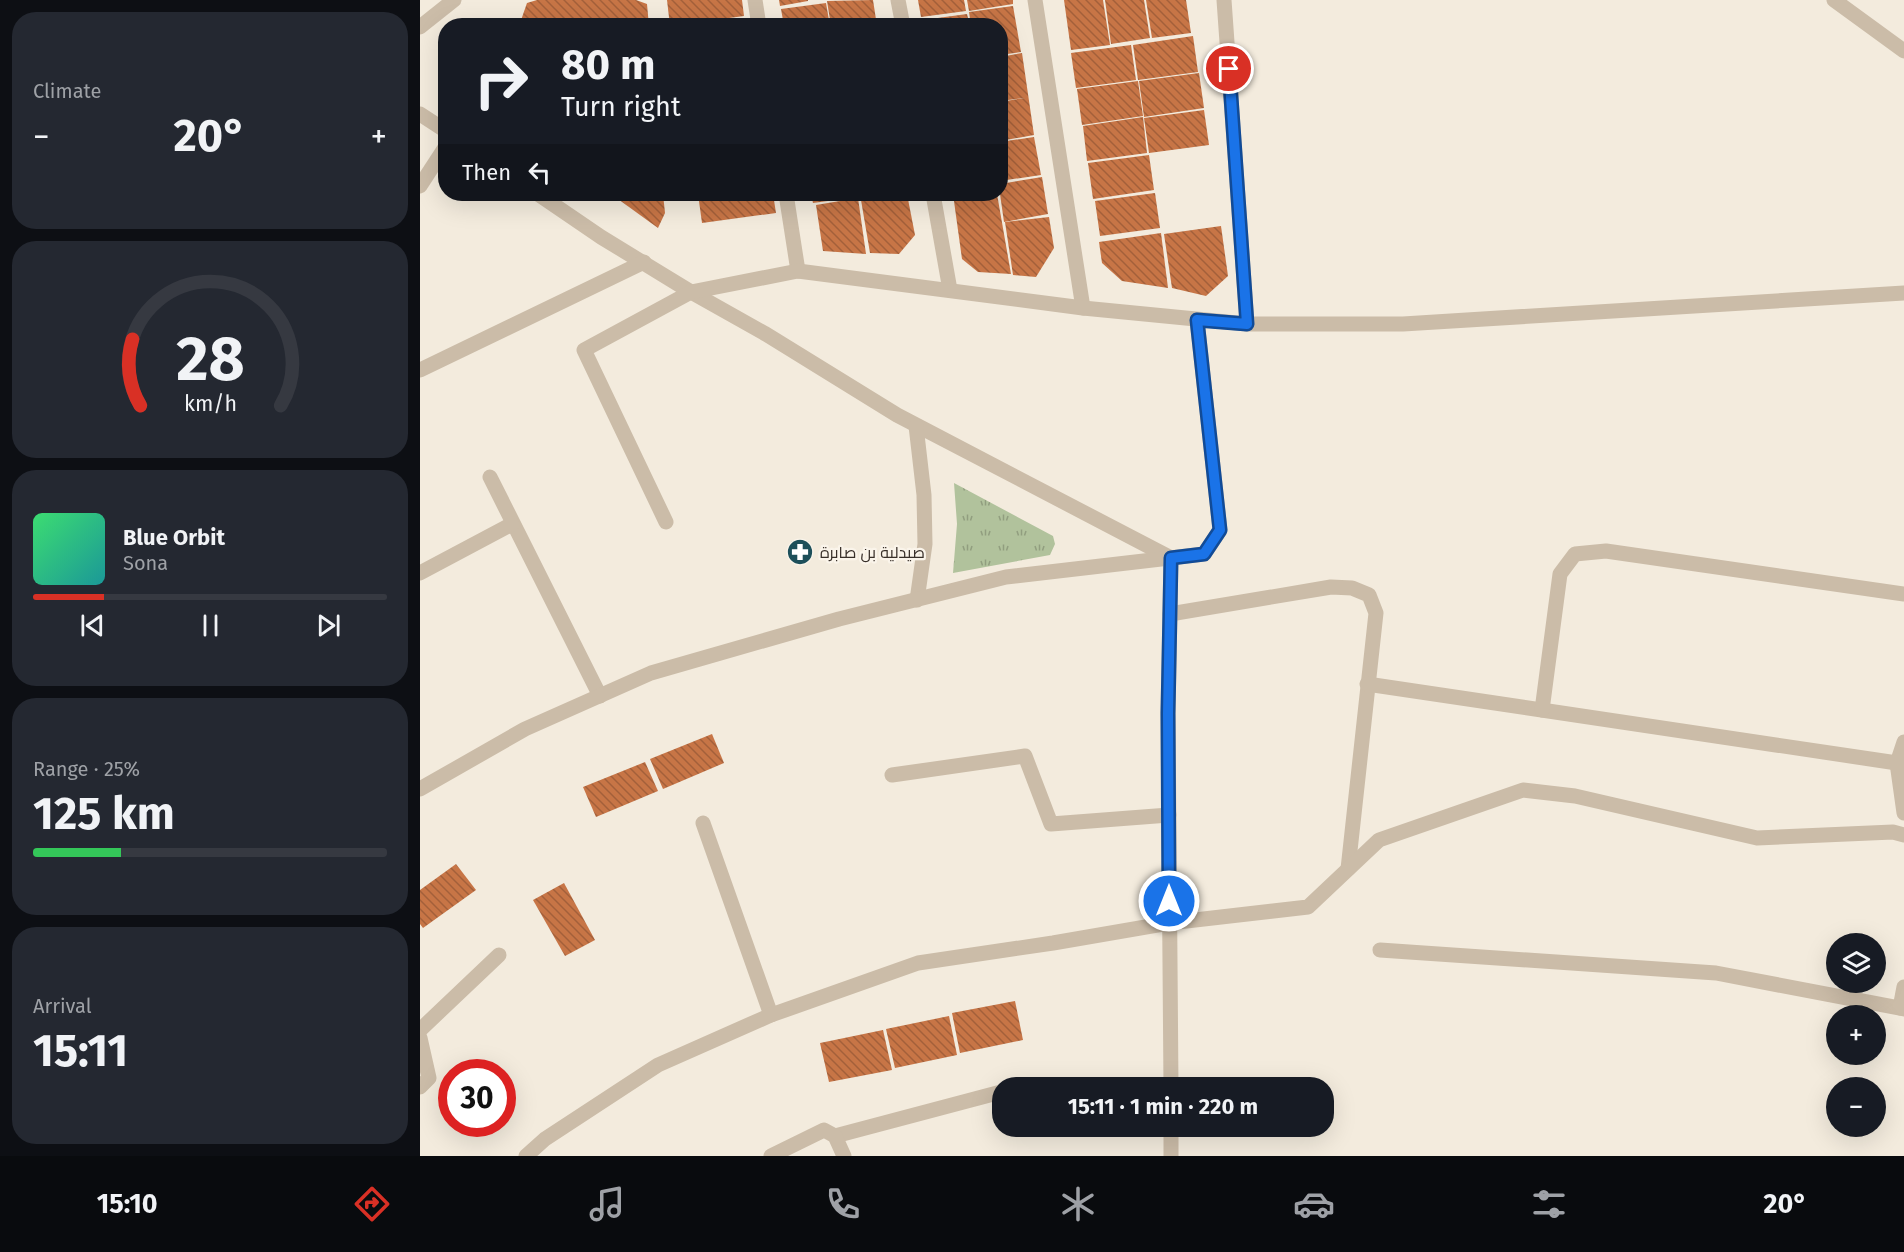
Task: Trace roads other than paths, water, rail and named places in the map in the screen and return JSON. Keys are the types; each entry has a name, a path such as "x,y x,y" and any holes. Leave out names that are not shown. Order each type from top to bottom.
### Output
{"street":[{"path":"420,27 454,0"},
{"path":"755,0 758,18"},
{"path":"898,0 901,18"},
{"path":"1035,0 1083,308"},
{"path":"1224,0 1247,324"},
{"path":"1827,0 1834,0 1904,51"},
{"path":"420,114 438,126"},
{"path":"420,186 438,158"},
{"path":"548,201 601,237 916,426 1171,558"},
{"path":"787,201 798,271"},
{"path":"934,201 950,290"},
{"path":"420,370 644,262"},
{"path":"666,522 584,350 691,292 798,271 1083,308 1247,324 1403,324 1904,293"},
{"path":"420,789 525,729 651,673 839,619 1006,577 1204,554 1220,530 1197,320"},
{"path":"916,426 924,495 925,544 916,600"},
{"path":"490,477 600,696"},
{"path":"420,573 512,524"},
{"path":"1542,710 1560,574 1575,554 1606,551 1904,594"},
{"path":"1171,558 1169,815 1171,1077"},
{"path":"1170,614 1331,587 1352,588 1369,595 1376,613 1348,869"},
{"path":"1367,684 1897,763"},
{"path":"1904,742 1897,763 1904,813"},
{"path":"892,775 1025,756 1051,824 1169,815"},
{"path":"526,1156 544,1139 658,1065 771,1015 918,963 1169,923 1308,908 1379,840 1523,790 1575,796 1757,838 1893,832 1904,835"},
{"path":"703,823 771,1015"},
{"path":"1380,950 1716,973 1902,1008 1904,987"},
{"path":"420,1030 499,955"},
{"path":"420,1038 429,1078 420,1087"},
{"path":"835,1136 992,1094"},
{"path":"771,1156 824,1130 835,1136 844,1156"},
{"path":"1171,1137 1171,1156"}],"place":[{"name":"صيدلية بن صابرة","path":"800,552"}]}
